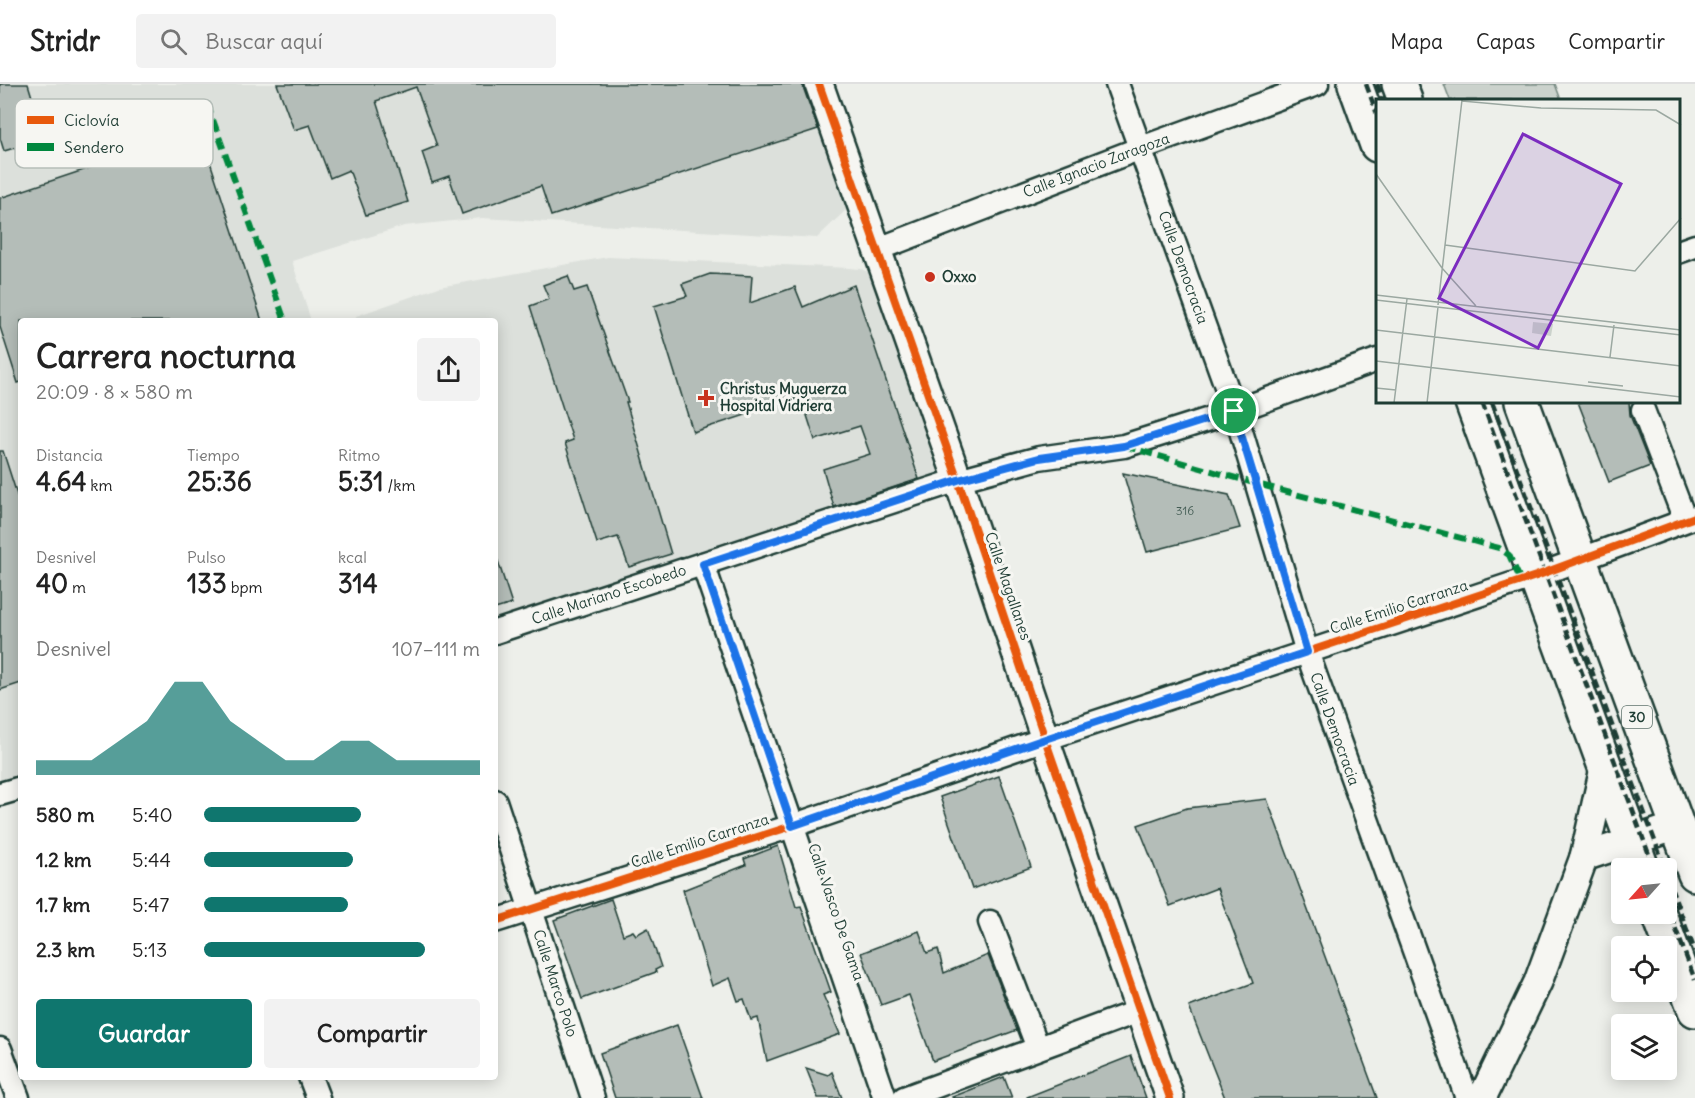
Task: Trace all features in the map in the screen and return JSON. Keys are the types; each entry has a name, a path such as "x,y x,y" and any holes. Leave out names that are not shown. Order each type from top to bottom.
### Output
{"main road":[{"path":"1355,84 1376,142"},
{"path":"1399,84 1405,99"},
{"path":"1473,404 1637,855"},
{"name":"30","path":"1523,404 1579,559 1686,823 1695,874"},
{"path":"1663,924 1695,1010"}],"street":[{"name":"Calle Magallanes","path":"819,84 958,480 1170,1098"},
{"name":"Calle Democracia","path":"1117,84 1234,411 1307,652 1467,1098"},
{"name":"Calle Ignacio Zaragoza","path":"876,250 1141,148 1317,84"},
{"path":"1680,251 1695,246"},
{"name":"Calle Mariano Escobedo","path":"498,631 958,480 1039,458 1124,446 1234,411 1376,360"},
{"path":"1642,410 1690,519"},
{"name":"Calle Emilio Carranza","path":"498,920 792,826 1045,739 1536,576 1690,519"},
{"name":"Calle Vasco De Gama","path":"703,564 885,1098"},
{"path":"1482,1098 1538,982 1584,857 1605,764"},
{"path":"0,794 18,789"},
{"name":"Calle Marco Polo","path":"498,810 593,1098"},
{"path":"1584,857 1637,855 1686,823"},
{"path":"990,922 1038,1048"},
{"path":"904,1098 1139,1011"},
{"path":"0,1049 15,1086"},
{"path":"311,1080 318,1098"}],"shaded area":[{"path":"0,84 802,84 847,209 817,238 482,218 404,226 292,261 310,318 18,318 18,775 0,781"},
{"path":"1444,84 1555,84 1561,99 1450,99"},
{"name":"Christus Muguerza Hospital Vidriera","path":"608,257 861,269 870,273 880,287 942,476 498,627 498,318 356,318 356,316 439,287"}],"building":[{"path":"0,84 28,84 33,99 15,99 15,148 4,151 0,138"},
{"path":"277,84 802,84 818,129 551,216 541,186 462,214 449,176 432,182 422,152 437,146 416,87 376,101 408,202 366,215 349,170 330,178 310,125 294,130"},
{"path":"90,168 212,168 261,318 18,318 18,383 0,327 0,198"},
{"path":"710,274 752,276 750,303 795,287 803,307 854,285 919,479 834,507 823,469 870,454 860,426 815,440 801,397 693,432 654,306 687,296 682,284"},
{"path":"568,276 574,291 587,287 628,402 626,402 671,554 629,567 618,537 597,543 565,443 573,440 530,306 549,299 543,285"},
{"path":"1579,404 1629,404 1630,415 1650,466 1609,482"},
{"path":"0,451 3,451 18,498 18,684 0,690"},
{"path":"1123,473 1229,495 1240,528 1147,552"},
{"path":"498,561 512,604 498,608"},
{"path":"999,776 1031,867 972,889 940,797"},
{"path":"1267,799 1377,1098 1225,1098 1189,1007 1253,983 1217,888 1170,906 1138,825 1187,808"},
{"path":"778,846 796,907 801,906 831,992 823,995 840,1034 767,1061 758,1018 751,1020 744,999 738,1001 730,978 712,986 683,890 746,865 744,859"},
{"path":"611,899 623,935 633,931 636,935 648,928 661,967 655,970 656,972 582,999 554,920"},
{"path":"919,931 927,953 938,949 944,973 988,955 1017,1030 933,1061 909,995 881,1005 861,953"},
{"path":"677,1025 703,1098 615,1098 600,1053"},
{"path":"1131,1056 1146,1098 1027,1098 1027,1097"},
{"path":"806,1068 828,1075 832,1072 842,1098 818,1098"},
{"path":"1004,1077 1012,1098 952,1097"}],"railway":[{"path":"1366,84 1376,111"},
{"path":"1377,84 1383,99"},
{"path":"1483,404 1650,858"},
{"path":"1493,404 1661,858"},
{"path":"1677,903 1695,951"},
{"path":"1674,924 1695,980"}],"marked path":[{"path":"213,120 284,318"},
{"path":"1124,446 1499,548 1509,555 1521,581"}],"cycle path":[{"path":"819,84 958,480 1170,1098"},
{"path":"498,920 792,826 1045,739 1536,576 1695,517"}],"place":[{"name":"Oxxo","path":"930,277"},
{"name":"Christus Muguerza Hospital Vidriera","path":"706,398"}],"route":[{"path":"1234,411 1307,652 792,826 703,564 958,480 1039,458 1124,446 1234,411"}]}
